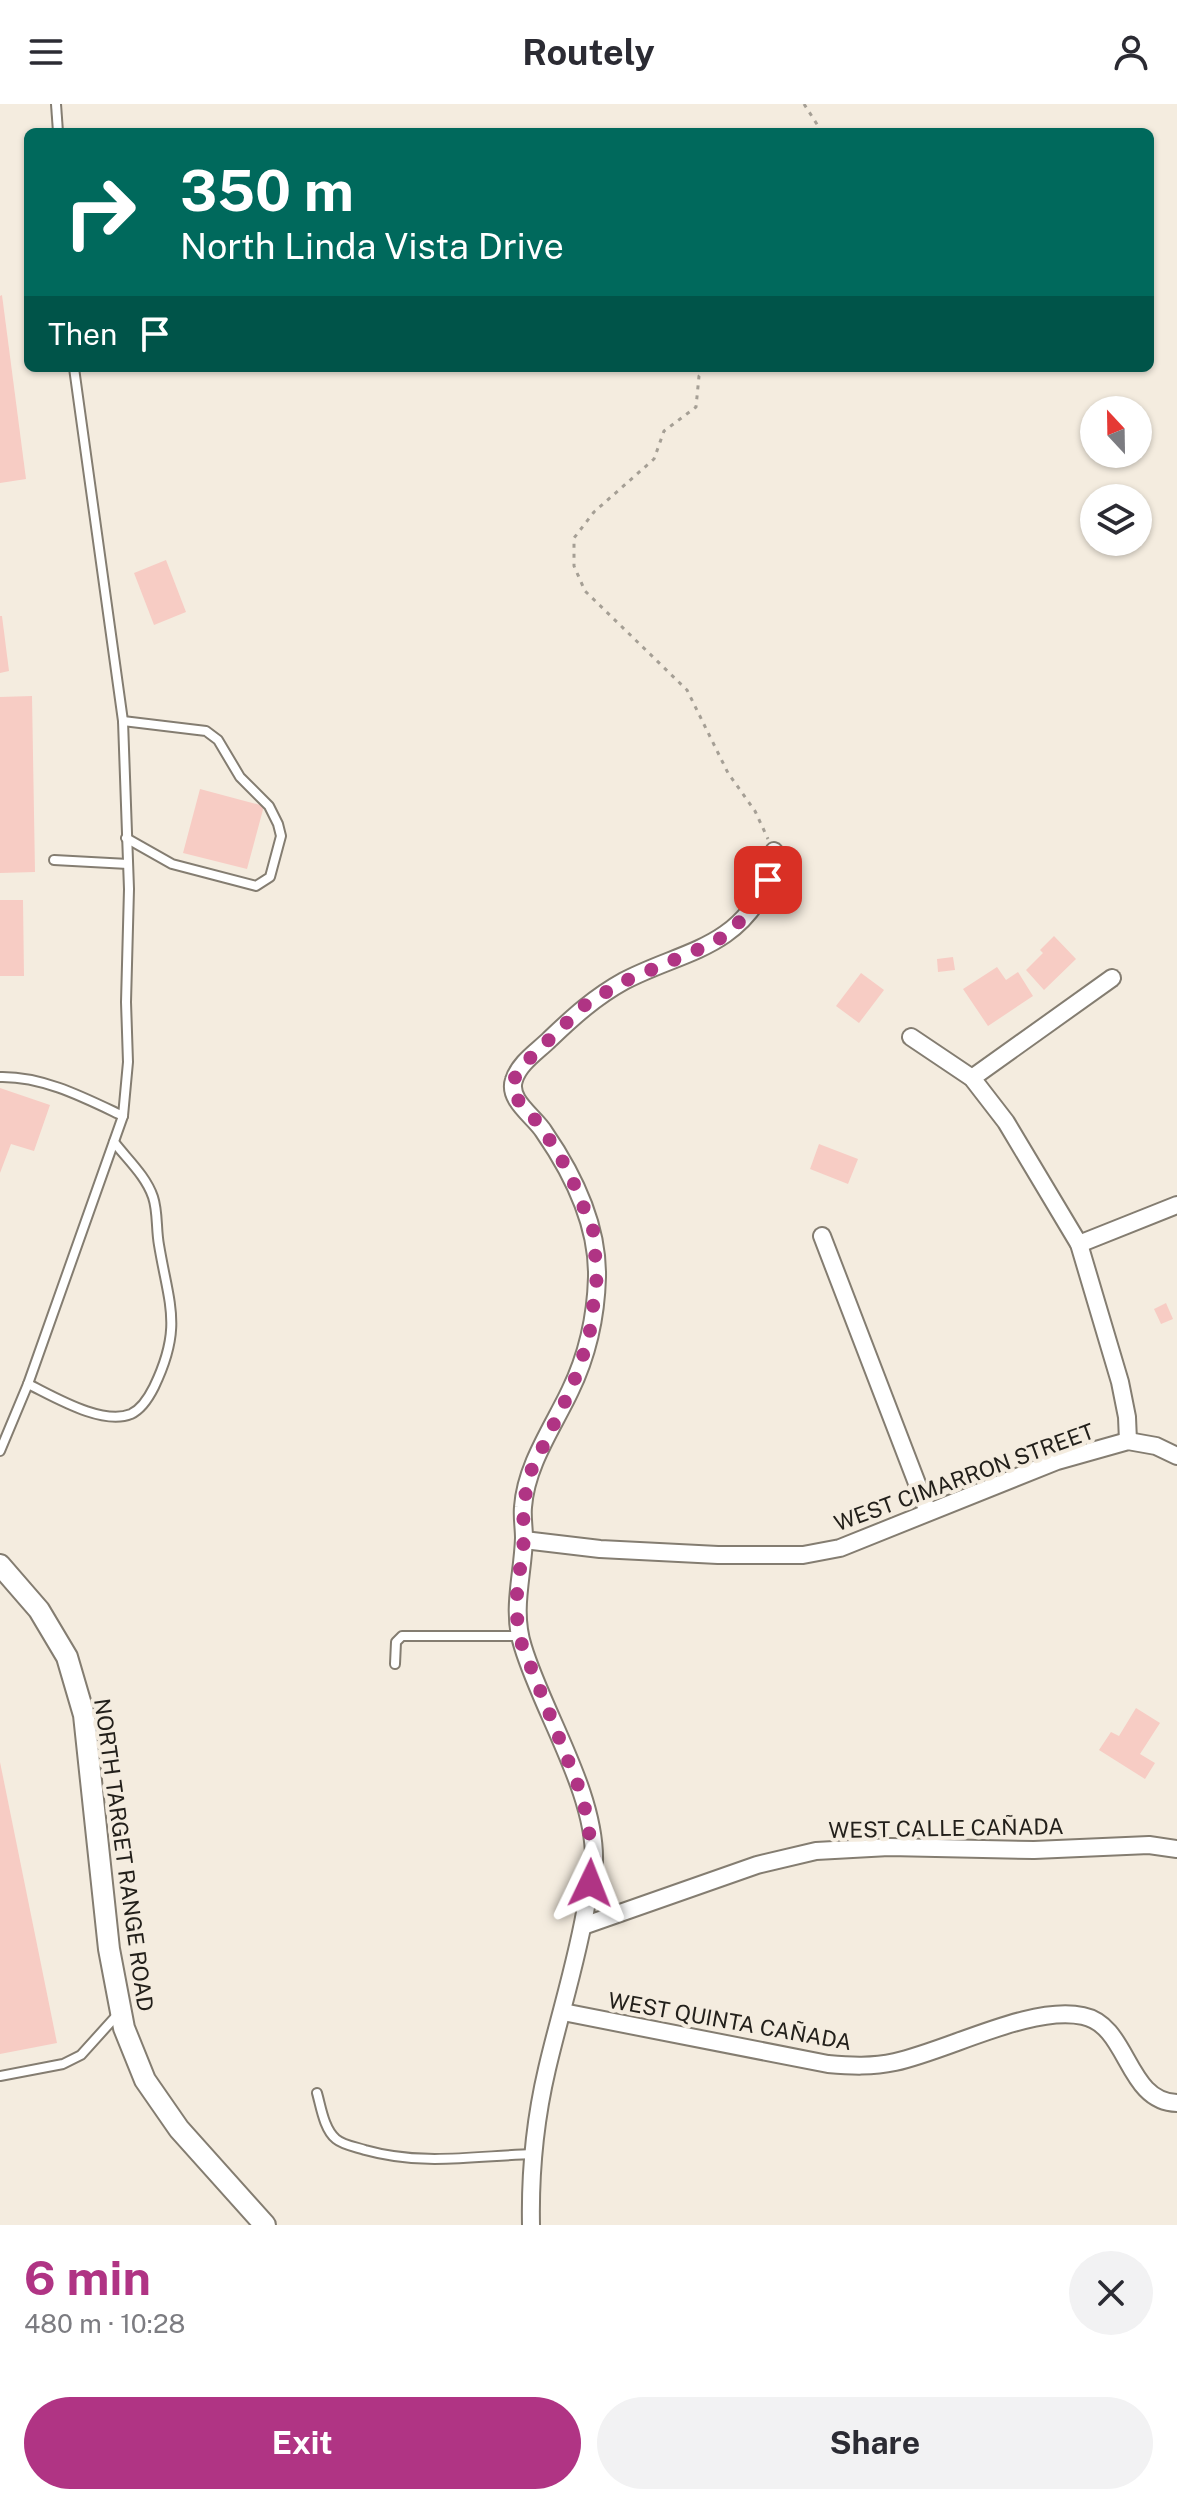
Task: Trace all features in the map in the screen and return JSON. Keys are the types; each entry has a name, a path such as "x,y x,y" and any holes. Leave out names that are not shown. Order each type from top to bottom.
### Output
{"street":[{"path":"531,2225 530,2192 547,2069 583,1926 594,1861 583,1798 520,1636 517,1591 524,1540 523,1505 531,1471 572,1387 589,1338 597,1276 593,1230 569,1172 543,1129 512,1090 514,1079 528,1060 587,1003 625,981 730,933 768,880 774,851"},
{"path":"972,1078 1112,978"},
{"path":"911,1037 972,1078 1006,1122 1079,1244 1120,1382 1128,1441"},
{"path":"1079,1244 1177,1205"},
{"path":"822,1236 928,1512"},
{"name":"WEST CIMARRON STREET","path":"524,1540 615,1550 803,1555 840,1548 1057,1461 1128,1441 1156,1446 1177,1456"},
{"name":"NORTH TARGET RANGE ROAD","path":"0,1565 39,1610 67,1657 84,1715 109,1949 124,2028 145,2080 179,2129 265,2225"},
{"name":"WEST CALLE CAÑADA","path":"583,1926 757,1865 816,1851 889,1847 1034,1850 1149,1845 1177,1849"},
{"name":"WEST QUINTA CAÑADA","path":"563,2012 828,2064 860,2067 894,2063 1026,2019 1056,2013 1084,2016 1100,2021 1111,2033 1152,2095 1177,2103"}],"lane":[{"path":"56,104 58,128"},
{"path":"0,1451 28,1384 123,1116 128,1062 128,864 123,721 75,372"},
{"path":"123,721 206,731 218,740 240,777 269,806 281,836 270,877 256,886 172,864 126,838"},
{"path":"54,860 128,864"},
{"path":"0,1077 58,1087 123,1116"},
{"path":"28,1384 76,1407 112,1417 132,1414 147,1400 163,1367 171,1335 172,1310 158,1241 156,1213 152,1195 143,1179 114,1142"},
{"path":"395,1664 396,1642 402,1636 520,1636"},
{"path":"0,2076 63,2064 81,2055 121,2011"},
{"path":"317,2093 336,2139 351,2146 409,2159 437,2161 471,2156 534,2154"}],"path":[{"path":"804,104 819,128"},
{"path":"702,372 699,376 696,407 664,431 654,459 594,512 574,538 574,566 585,591 687,690 728,773 755,811 774,851"}],"building":[{"path":"0,296 26,479 0,483"},
{"path":"166,560 186,612 154,625 134,573"},
{"path":"0,616 9,671 0,673"},
{"path":"32,696 35,872 0,873 0,697"},
{"path":"200,789 264,806 247,869 183,853"},
{"path":"0,900 23,900 24,976 0,976"},
{"path":"1054,936 1076,959 1044,990 1026,970"},
{"path":"953,957 955,970 938,972 937,959"},
{"path":"997,967 1006,980 1018,972 1033,996 988,1026 963,989"},
{"path":"861,973 884,990 859,1023 836,1006"},
{"path":"0,1088 50,1105 34,1151 11,1144 0,1173"},
{"path":"819,1144 858,1159 848,1184 810,1169"},
{"path":"1166,1303 1173,1319 1161,1324 1154,1309"},
{"path":"1136,1708 1160,1723 1140,1754 1155,1763 1145,1779 1099,1750 1111,1732 1119,1736"},
{"path":"0,1762 57,2043 0,2054"}],"route":[{"path":"590,1883 594,1861 583,1798 522,1645 517,1618 517,1591 524,1540 523,1505 531,1471 572,1387 589,1338 597,1276 593,1230 569,1172 543,1129 512,1090 520,1069 587,1003 625,981 730,933 768,880"}]}
